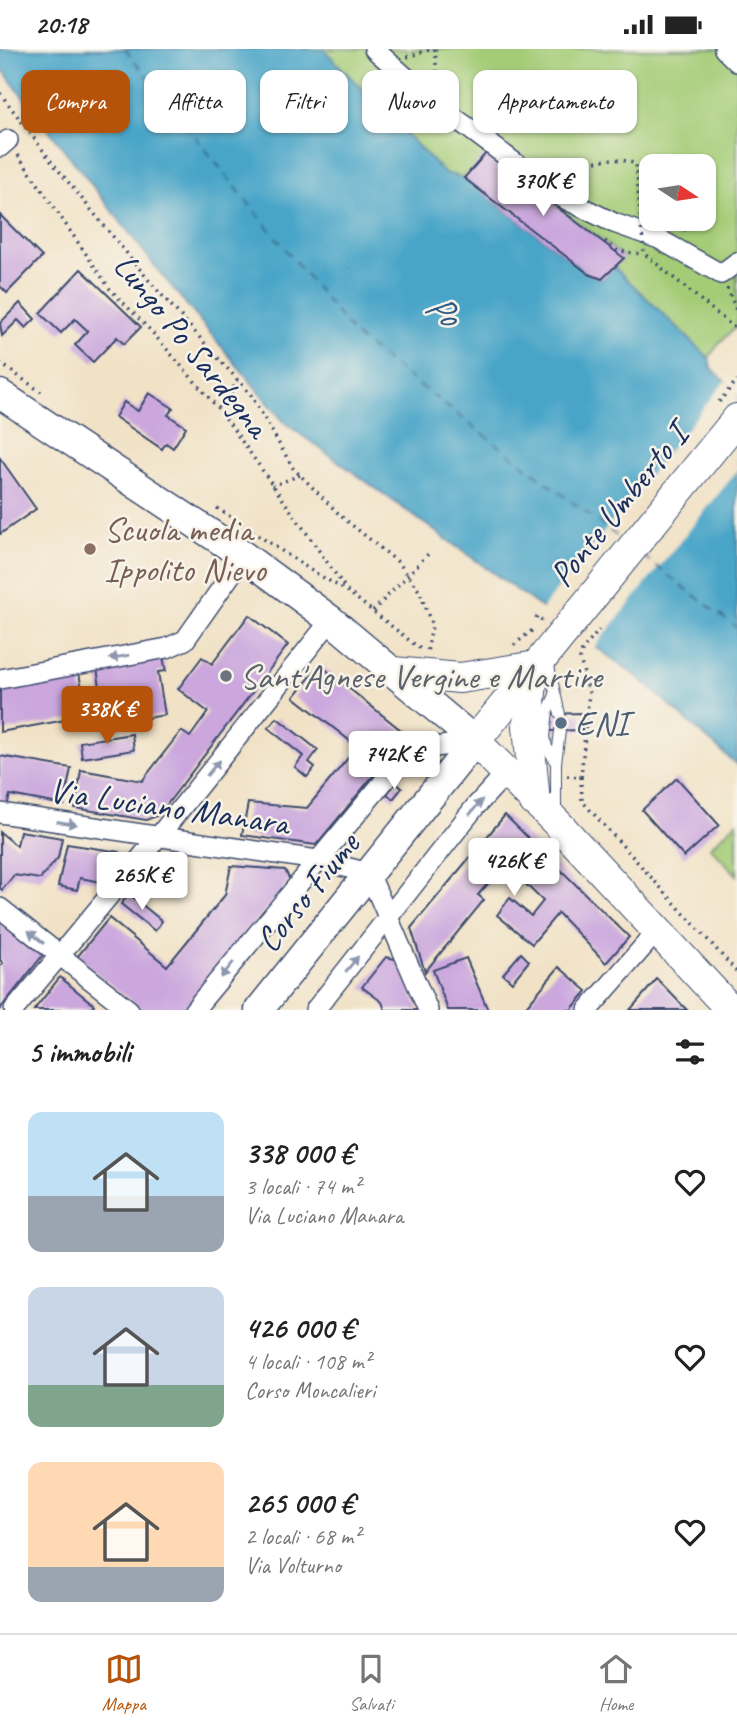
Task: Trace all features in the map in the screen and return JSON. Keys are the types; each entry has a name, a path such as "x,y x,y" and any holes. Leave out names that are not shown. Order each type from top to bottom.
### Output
{"main road":[{"path":"0,394 244,556 331,620 475,741 556,823 731,1010"},
{"name":"Ponte Umberto I","path":"475,741 737,419"},
{"path":"393,672 460,678 550,650"},
{"path":"535,802 528,726 550,650"},
{"name":"Corso Fiume","path":"259,1010 475,741"}],"street":[{"path":"374,49 435,103 561,197 614,223 729,268"},
{"path":"724,49 737,62"},
{"path":"0,679 167,649 185,640 244,556"},
{"path":"14,1010 158,837 331,620"},
{"name":"Corso Fiume","path":"194,1010 409,751 475,741"},
{"path":"315,1010 475,807 506,773"},
{"name":"Via Luciano Manara","path":"0,813 317,860 369,873"},
{"path":"369,873 428,1010"},
{"path":"0,908 129,1010"},
{"path":"588,1010 657,932"}],"lane":[{"path":"550,650 560,714"},
{"path":"555,695 548,710 545,737 556,763"},
{"path":"556,823 559,731"}],"path":[{"path":"0,93 51,161 152,284 251,395 300,475 342,516 399,563 420,592 432,626 427,654"},
{"name":"Lungo Po Sardegna","path":"4,144 110,289 151,331 222,413 347,591 211,504"},
{"path":"548,187 582,165 616,157 636,164 644,254 737,330"},
{"path":"729,268 737,312"},
{"path":"0,363 43,393"},
{"path":"222,413 237,380"},
{"path":"272,486 300,475"},
{"path":"373,611 429,552"},
{"path":"536,618 537,616 550,650 581,668 589,692 581,777 582,801 737,972"},
{"path":"556,775 581,777"}],"green space":[{"path":"323,49 737,49 737,326 719,343 709,358 614,267 623,257 487,153 464,178 444,173 405,133 459,133 459,70 362,70 362,89 348,75 348,70 343,70"},
{"path":"737,822 737,875 710,847"}],"water":[{"name":"Po","path":"0,49 323,49 343,70 260,70 260,133 348,133 348,75 362,89 362,133 405,133 444,173 464,178 589,274 602,279 614,267 709,358 711,367 737,394 737,765 639,678 285,423 162,275 51,133 130,133 130,70 21,70 21,94 0,66"}],"pier":[{"path":"725,381 737,390 737,471 593,649 540,611"}],"building":[{"path":"486,153 624,258 602,279 589,274 464,178"},
{"path":"0,215 42,257 7,293 0,286"},
{"path":"81,269 141,327 124,344 117,337 93,362 75,345 88,331 75,319 61,333 40,313"},
{"path":"20,303 35,319 26,328 18,320 2,336 0,323"},
{"path":"149,393 173,408 168,415 186,427 173,448 166,443 162,449 115,417 124,402 138,411"},
{"path":"0,458 36,509 0,534"},
{"path":"249,615 288,645 159,815 146,820 75,808 81,770 142,781 181,731 190,737 208,712 178,689 202,657 212,664"},
{"path":"163,657 166,671 158,672 165,715 106,725 97,668"},
{"path":"320,665 407,735 316,845 242,835 248,803 307,808 348,758 358,768 368,755 294,697"},
{"path":"79,673 87,716 0,732 0,687"},
{"path":"581,713 582,730 551,731 550,714"},
{"path":"277,718 318,750 309,762 315,767 307,777 295,767 303,756 268,728"},
{"path":"132,734 134,750 82,758 80,742"},
{"path":"0,756 71,768 64,805 10,795 7,806 0,804"},
{"path":"677,778 719,825 684,857 642,810"},
{"path":"396,783 402,788 393,799 387,794"},
{"path":"505,815 629,937 606,963 558,913 532,944 497,915 510,898 531,916 543,901 505,864 478,895 484,900 425,972 411,928"},
{"path":"20,831 62,838 58,858 40,879 14,875 2,890 0,832 17,846"},
{"path":"67,844 119,852 121,858 101,882 80,878 77,890 58,886"},
{"path":"231,866 285,870 290,880 185,1010 142,1010 77,957 109,918 167,966 225,895"},
{"path":"129,894 162,921 155,931 121,904"},
{"path":"0,920 43,955 0,1009 0,966 3,963 0,960"},
{"path":"521,953 529,961 512,982 503,974"},
{"path":"386,957 399,960 419,1010 385,1010 382,1002 362,987"},
{"path":"466,958 488,1010 448,1010 433,970"},
{"path":"559,967 587,991 571,1010 523,1010"},
{"path":"60,977 94,1005 90,1010 34,1010"},
{"path":"657,979 687,1010 630,1010"}],"ferry route":[{"path":"125,49 355,336 622,540"},
{"path":"643,556 737,628"}],"place":[{"name":"Scuola media Ippolito Nievo","path":"90,549"},
{"name":"Sant'Agnese Vergine e Martire","path":"226,676"},
{"name":"ENI","path":"561,723"}]}
